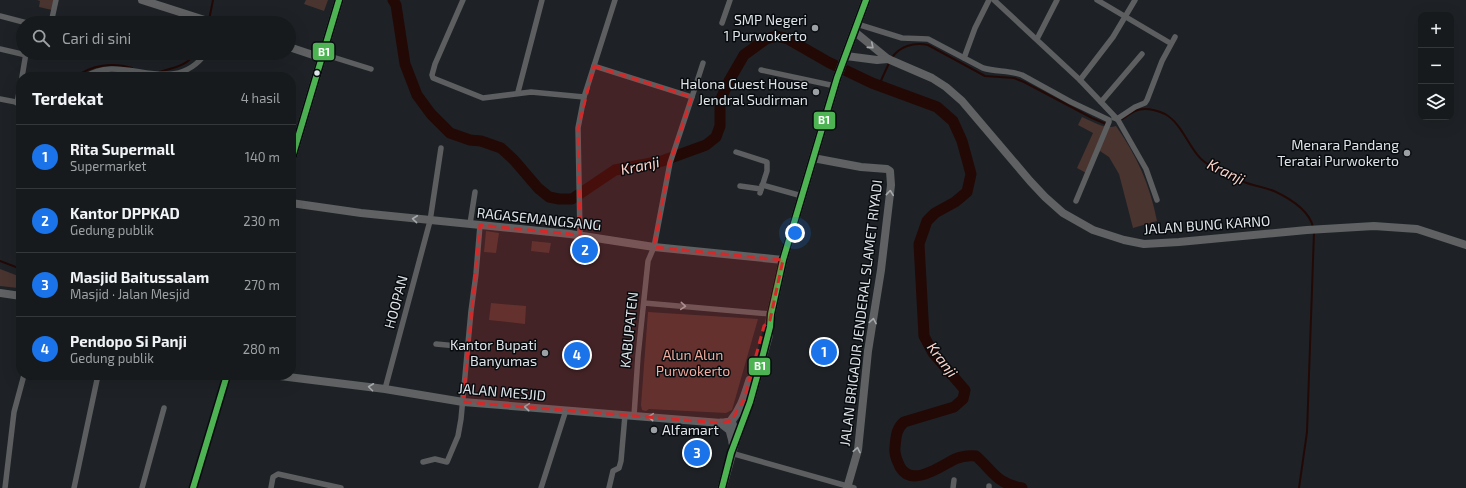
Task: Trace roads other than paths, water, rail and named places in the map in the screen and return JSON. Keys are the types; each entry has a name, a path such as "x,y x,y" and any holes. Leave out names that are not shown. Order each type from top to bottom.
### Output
{"main road":[{"path":"142,0 192,16"},
{"path":"296,144 339,0"},
{"path":"733,447 750,402 768,337 770,317 783,260 813,158 836,82 866,0"},
{"path":"856,28 891,61"},
{"path":"296,49 322,56"},
{"path":"845,57 891,61"},
{"name":"JALAN BUNG KARNO","path":"891,61 932,78 946,87 962,101 1045,197 1063,213 1094,230 1124,240 1144,244 1307,230 1374,226 1417,229 1466,245"},
{"name":"JALAN BRIGADIR JENDERAL SLAMET RIYADI","path":"813,158 861,167 887,169 891,173 891,185 881,270 865,370 858,450 850,488"},
{"name":"RAGASEMANGSANG","path":"296,204 430,221 580,235 654,247 783,260"},
{"path":"0,293 16,295"},
{"path":"722,488 736,434 731,421 738,412 744,400 764,326 770,317"},
{"name":"JALAN MESJID","path":"296,378 385,389 463,402 721,423 731,421"},
{"path":"193,488 225,380"},
{"path":"721,423 730,430 733,447"}],"street":[{"path":"53,16 56,0"},
{"path":"463,0 435,64 432,75 433,78 483,98 518,92 584,97"},
{"path":"518,92 542,0"},
{"path":"580,235 578,128 584,97 615,0"},
{"path":"722,23 730,0"},
{"path":"964,58 975,28 989,0"},
{"path":"994,0 1080,80 1118,119 1146,169 1157,200"},
{"path":"1036,39 1057,0"},
{"path":"1097,0 1170,43"},
{"path":"1080,80 1113,37 1136,0"},
{"path":"0,16 16,20"},
{"path":"856,28 902,38 928,39 974,64 990,70 1016,72 1108,122 1118,119 1135,107 1145,103 1170,43 1175,37"},
{"path":"0,49 16,52"},
{"path":"1101,102 1142,54"},
{"path":"322,56 371,69"},
{"path":"23,72 25,60"},
{"path":"183,72 201,60"},
{"name":"KABUPATEN","path":"634,416 638,356 648,261 654,247 670,163 703,63"},
{"path":"594,66 692,97"},
{"path":"95,72 99,70 119,69 140,72"},
{"path":"760,70 836,82"},
{"path":"0,99 16,102"},
{"path":"1076,201 1108,122"},
{"name":"HOOPAN","path":"385,389 430,221 441,148"},
{"path":"736,152 767,162 767,171 761,189"},
{"path":"740,186 802,196"},
{"path":"470,224 475,192"},
{"path":"423,462 435,459 446,462 448,461 458,436 463,402 480,225"},
{"path":"644,245 648,261"},
{"path":"644,302 770,317"},
{"path":"436,344 468,347"},
{"path":"5,488 14,412 23,380"},
{"path":"74,488 97,380"},
{"path":"142,488 164,408"},
{"path":"541,488 566,410"},
{"path":"609,488 613,471 619,468 621,461 625,415"},
{"path":"733,447 850,488"},
{"path":"271,488 273,478 278,474 341,488"},
{"path":"953,488 954,480"}],"waterway":[{"path":"210,16 213,0"},
{"name":"Kranji","path":"393,0 396,5 405,64 417,95 431,114 450,133 501,148 514,160 538,188 549,197 559,199 572,199 615,170 662,161 706,145 716,137 720,126 720,101 729,81 744,55 766,39 777,36 788,39 828,62 872,83 937,107 953,121 962,141 971,174 967,192 955,202 935,213 927,221 919,244 924,336 933,353 965,390 963,399 954,407 904,422 899,427 897,433 895,455 900,467 905,473 912,476 927,474 960,457 976,456 1001,480 1013,486 1022,488"},
{"name":"Kranji","path":"891,59 898,51 907,46 917,44 928,45 985,76 1014,78 1106,124"},
{"path":"159,72 174,68 189,60"},
{"name":"Kranji","path":"879,85 889,63"},
{"path":"84,72 95,67 110,65 132,68"},
{"name":"Kranji","path":"1122,119 1133,112 1142,109 1154,110 1165,114 1178,126 1197,155 1204,161 1244,182 1274,191 1286,197 1303,210 1311,221 1313,227"},
{"name":"Kranji","path":"1299,488 1307,432 1314,232"},
{"path":"0,261 16,267"}],"place":[{"name":"SMP Negeri 1 Purwokerto","path":"815,28"},
{"name":"Halona Guest House Jendral Sudirman","path":"816,92"},
{"name":"Menara Pandang Teratai Purwokerto","path":"1407,153"},
{"name":"Kantor DPPKAD","path":"585,250"},
{"name":"Rita Supermall","path":"824,352"},
{"name":"Kantor Bupati Banyumas","path":"545,353"},
{"name":"Pendopo Si Panji","path":"577,355"},
{"name":"Alfamart","path":"654,430"},
{"name":"Masjid Baitussalam","path":"697,453"}],"park label":[{"name":"Alun Alun Purwokerto","path":"693,364"}]}
